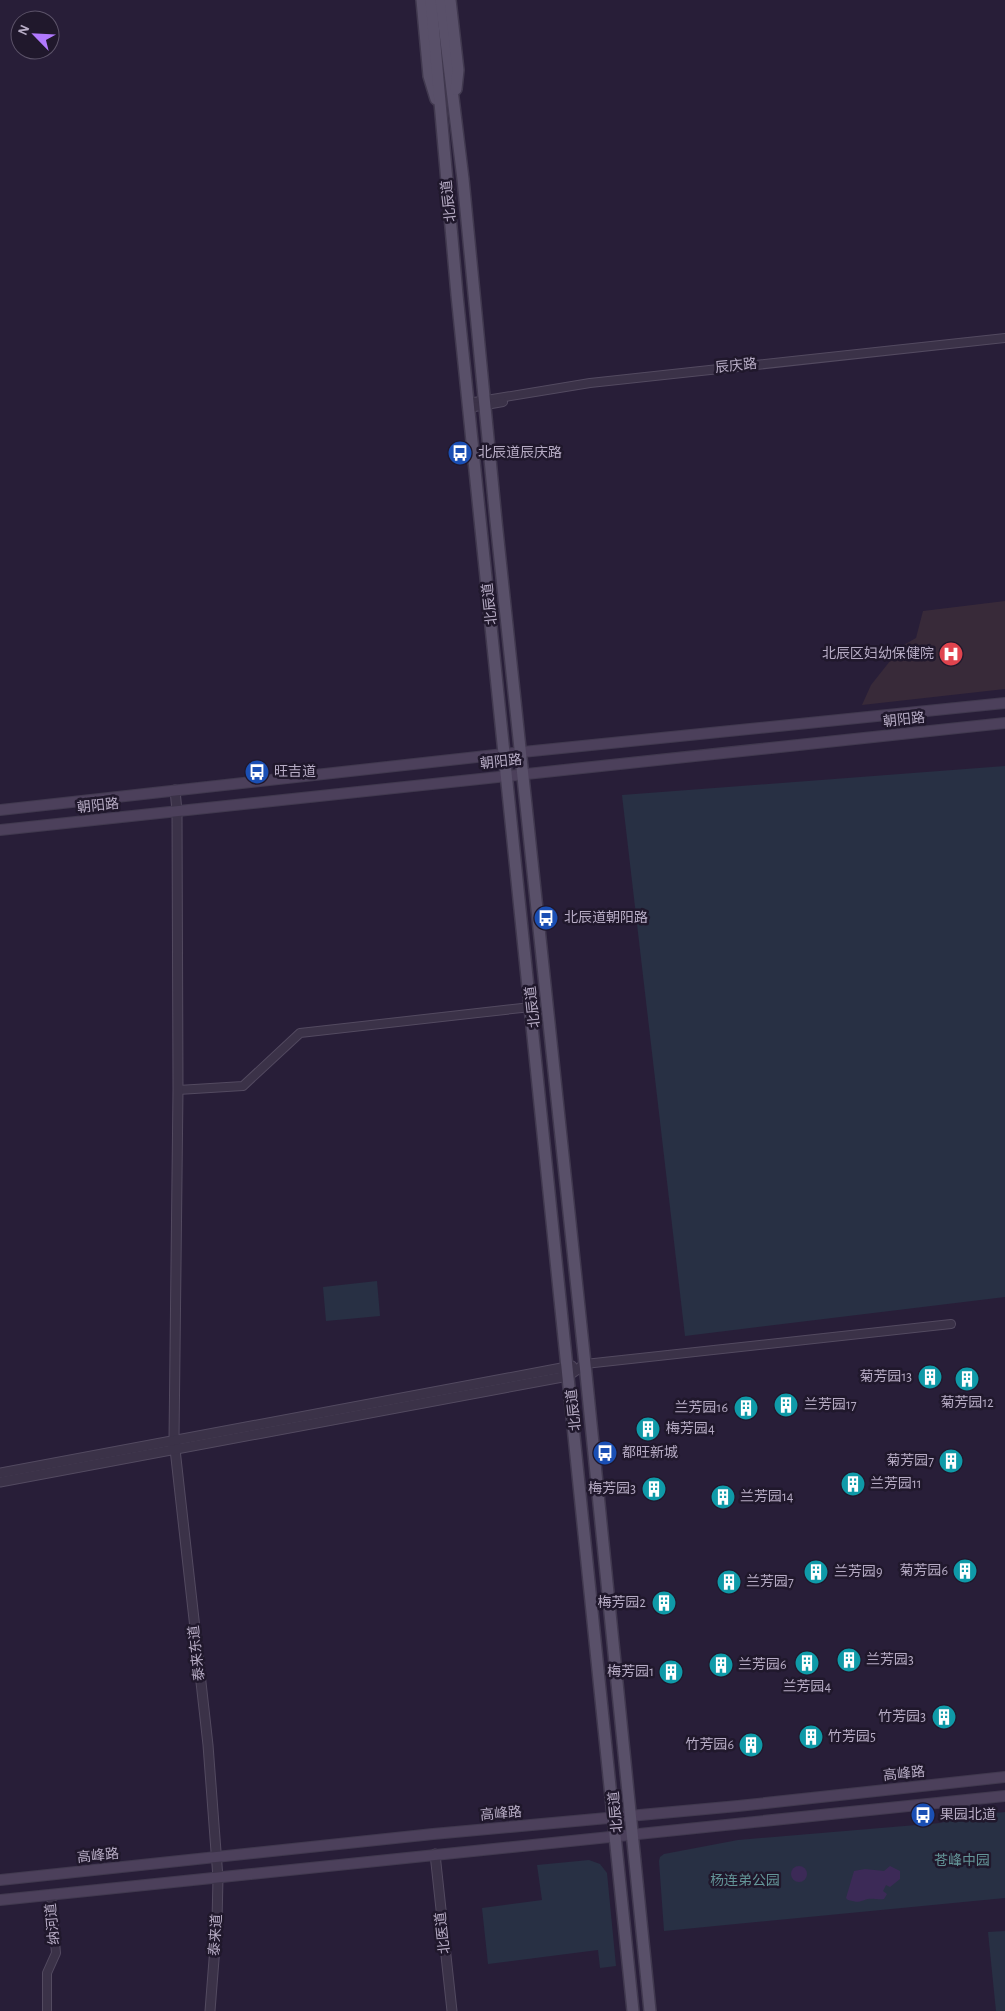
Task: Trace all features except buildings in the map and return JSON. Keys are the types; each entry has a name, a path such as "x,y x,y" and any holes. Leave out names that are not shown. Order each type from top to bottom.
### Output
{"main road":[{"path":"422,0 428,76 442,115"},
{"name":"北辰道","path":"431,0 468,406 633,2011"},
{"name":"北辰道","path":"442,0 524,774 650,2011"},
{"path":"450,0 458,70 454,114"},
{"name":"朝阳路","path":"0,810 504,754 1005,703"},
{"name":"朝阳路","path":"0,830 1005,723"},
{"name":"高峰路","path":"0,1880 442,1833 738,1806 1005,1777"},
{"path":"0,1900 1005,1796"}],"street":[{"name":"辰庆路","path":"468,406 590,383 1005,338"},
{"name":"辰庆路","path":"485,402 630,383 1005,342"},
{"name":"泰来东道","path":"175,790 177,811 178,1090 174,1444 208,1745 216,1858"},
{"path":"178,1090 244,1086 300,1033 531,1007"},
{"path":"0,1473 174,1444 568,1371 585,1364 951,1324"},
{"path":"0,1482 174,1444"},
{"name":"北医道","path":"435,1854 452,2011"},
{"name":"泰来道","path":"210,2011 218,1921 216,1858"},
{"name":"纳河道","path":"47,2011 47,1973 56,1953 50,1895"}],"shaded area":[{"name":"北辰区妇幼保健院","path":"1005,601 1005,689 862,705 871,685 902,646 916,638 923,611"},
{"path":"799,1866 807,1874 799,1882 791,1874"},
{"path":"890,1866 900,1871 900,1879 890,1887 886,1885 883,1891 887,1894 884,1899 870,1899 857,1902 846,1898 854,1871 865,1869 884,1871"}],"green space":[{"path":"1005,766 1005,1297 685,1336 622,795"},
{"path":"377,1281 380,1316 326,1321 323,1287"},
{"name":"杨连弟公园","path":"1005,1812 1005,1898 664,1931 659,1861 660,1857 664,1854 738,1840 940,1823 966,1816"},
{"path":"589,1860 600,1864 607,1873 616,1966 600,1968 598,1950 488,1964 482,1908 542,1900 537,1865"},
{"path":"1005,1931 1005,2011 996,2011 988,1932"}],"place":[{"name":"北辰道辰庆路","path":"460,453"},
{"name":"北辰区妇幼保健院","path":"951,654"},
{"name":"旺吉道","path":"257,772"},
{"name":"北辰道朝阳路","path":"546,918"},
{"name":"菊芳园13","path":"930,1377"},
{"name":"菊芳园12","path":"967,1379"},
{"name":"兰芳园17","path":"786,1405"},
{"name":"兰芳园16","path":"746,1408"},
{"name":"梅芳园4","path":"648,1429"},
{"name":"都旺新城","path":"605,1453"},
{"name":"菊芳园7","path":"951,1461"},
{"name":"兰芳园11","path":"853,1484"},
{"name":"梅芳园3","path":"654,1489"},
{"name":"兰芳园14","path":"723,1497"},
{"name":"菊芳园6","path":"965,1571"},
{"name":"兰芳园9","path":"816,1572"},
{"name":"兰芳园7","path":"729,1582"},
{"name":"梅芳园2","path":"664,1603"},
{"name":"兰芳园3","path":"849,1660"},
{"name":"兰芳园4","path":"807,1663"},
{"name":"兰芳园6","path":"721,1665"},
{"name":"梅芳园1","path":"671,1672"},
{"name":"竹芳园3","path":"944,1717"},
{"name":"竹芳园5","path":"811,1737"},
{"name":"竹芳园6","path":"751,1745"},
{"name":"果园北道","path":"923,1815"}],"park label":[{"name":"苍峰中园","path":"962,1861"}]}
